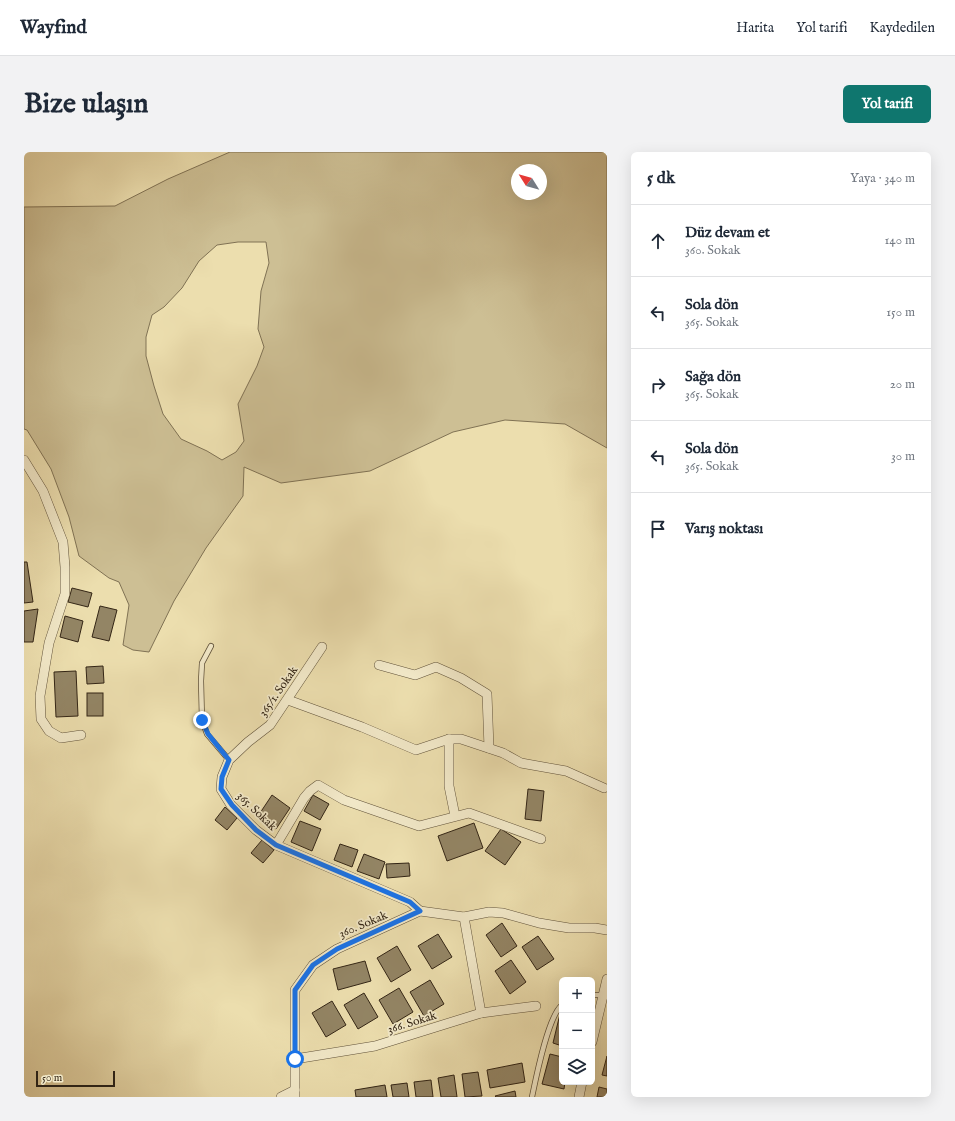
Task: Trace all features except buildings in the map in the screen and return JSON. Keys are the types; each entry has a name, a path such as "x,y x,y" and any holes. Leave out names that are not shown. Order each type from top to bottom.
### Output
{"street":[{"path":"24,460 43,491 63,542 65,567 65,594 49,643 40,696 41,719 49,732 62,738 81,735"},
{"name":"365/1. Sokak","path":"229,760 248,742 270,725 322,647"},
{"path":"379,665 415,676 436,667 461,678 487,694 489,748"},
{"path":"288,700 362,727 416,750 449,738 461,739 503,753 521,763 566,771 604,788"},
{"path":"449,738 448,786 455,816"},
{"name":"365. Sokak","path":"229,760 222,777 221,789 232,805 256,830 276,845 410,902 420,911"},
{"path":"276,845 304,798 318,785 344,800 419,826 469,813 541,839"},
{"path":"420,911 464,917 496,912 539,923 569,928 595,928 607,930"},
{"name":"360. Sokak","path":"295,1094 295,990 313,965 337,949 420,911"},
{"path":"464,917 481,1013"},
{"path":"595,1030 607,979"},
{"name":"366. Sokak","path":"295,1059 375,1046 481,1013 536,1006"},
{"path":"579,1097 581,1085"},
{"path":"281,1097 295,1094"}],"lane":[{"path":"211,646 202,663 202,720 208,734 229,760"},
{"path":"595,995 604,995"},
{"path":"532,1097 551,1022 559,1007"}],"shaded area":[{"path":"230,152 607,152 607,448 565,424 505,420 453,432 370,471 281,483 244,467 243,496 206,548 174,601 149,652 133,650 123,645 129,605 119,582 109,578 79,556 69,517 51,469 27,430 24,429 24,207 115,206 168,179","holes":["238,242 266,242 269,263 261,291 258,329 264,347 257,366 238,404 244,441 236,452 222,460 181,439 163,414 146,356 146,337 152,315 164,307 182,288 199,261 217,245"]}],"route":[{"path":"202,720 208,734 229,760 222,777 221,789 232,805 256,830 276,845 410,902 420,911 337,949 313,965 295,990 295,1059"}]}
